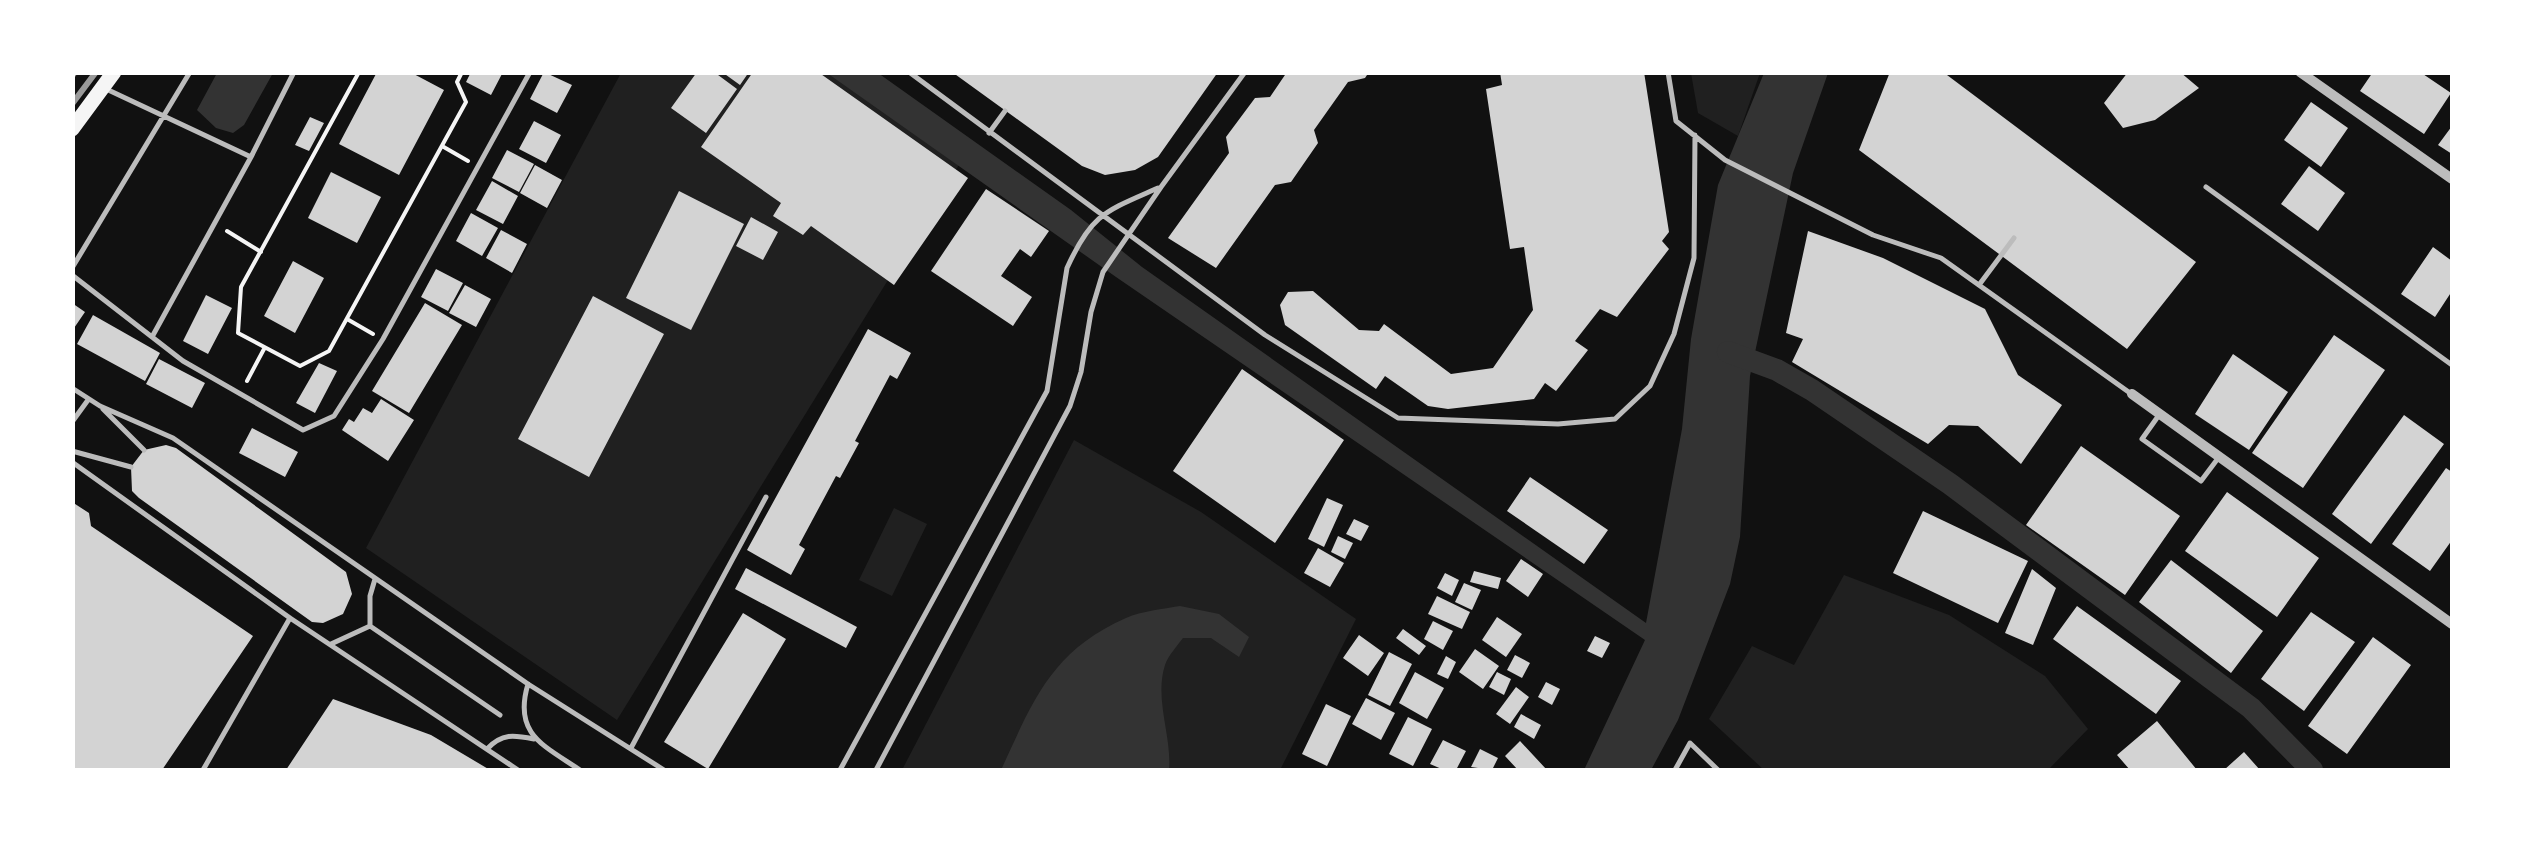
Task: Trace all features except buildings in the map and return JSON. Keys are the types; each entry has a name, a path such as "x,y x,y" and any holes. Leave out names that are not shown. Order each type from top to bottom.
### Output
{"main road":[{"path":"72,129 114,72"}],"street":[{"path":"2300,72 2452,179"},
{"path":"2132,394 2452,624"}],"lane":[{"path":"190,72 72,271 183,361 303,430 334,416 383,339 530,72"},
{"path":"152,337 294,72"},
{"path":"908,72 1265,335 1398,418 1558,424 1615,419 1650,386 1674,334 1694,258 1695,135"},
{"path":"876,770 1070,406 1082,372 1090,312 1103,272 1245,72"},
{"path":"1668,72 1676,121 1725,160 1872,235 1942,258 2132,394"},
{"path":"103,88 251,157"},
{"path":"989,133 1005,111"},
{"path":"840,770 1047,390 1067,268 1075,252 1099,214 1161,186"},
{"path":"2206,187 2452,365"},
{"path":"1979,285 2014,238"},
{"path":"72,388 100,406 173,438 528,684 664,770"},
{"path":"72,422 88,399"},
{"path":"100,406 144,450"},
{"path":"2160,414 2142,439 2201,481 2219,457"},
{"path":"72,451 131,467"},
{"path":"72,462 290,618 518,770"},
{"path":"631,748 766,497"},
{"path":"370,626 370,596 375,580"},
{"path":"204,770 290,618"},
{"path":"331,644 370,626"},
{"path":"370,626 500,715"},
{"path":"528,684 522,702 525,722 534,739"},
{"path":"487,749 497,738 513,734 534,739 580,770"},
{"path":"1676,770 1690,742 1718,770"}],"path":[{"path":"359,72 242,287 238,333 300,366 329,351 347,319 466,102 457,82 462,72"},
{"path":"442,146 478,167"},
{"path":"226,231 261,252"},
{"path":"347,319 383,339"},
{"path":"239,393 265,348"}],"shaded area":[{"path":"217,73 273,73 244,125 233,133 216,128 197,110"},
{"path":"621,73 828,73 960,163 617,720 366,548"},
{"path":"827,73 878,73 1071,210 1142,267 1646,623 1682,429 1691,339 1718,185 1764,73 1828,73 1793,173 1750,376 1740,537 1730,584 1678,720 1651,770 1584,770 1645,640 1116,277"},
{"path":"1691,73 1760,73 1738,136 1698,113"},
{"path":"1074,440 1201,512 1356,619 1280,770 902,770"},
{"path":"894,508 927,524 892,596 859,580"},
{"path":"1844,575 1949,615 2045,676 2088,729 2048,770 1764,770 1709,719 1752,646 1794,665"},
{"path":"1180,606 1219,614 1249,637 1239,657 1211,638 1183,638 1168,658 1161,691 1169,770 1001,770 1047,680 1079,646 1126,618"}],"waterway":[{"path":"1728,352 1777,370 1812,390 1950,484 2251,708 2312,770"}],"railway":[{"path":"72,76 75,72"},
{"path":"72,104 96,72"}]}
